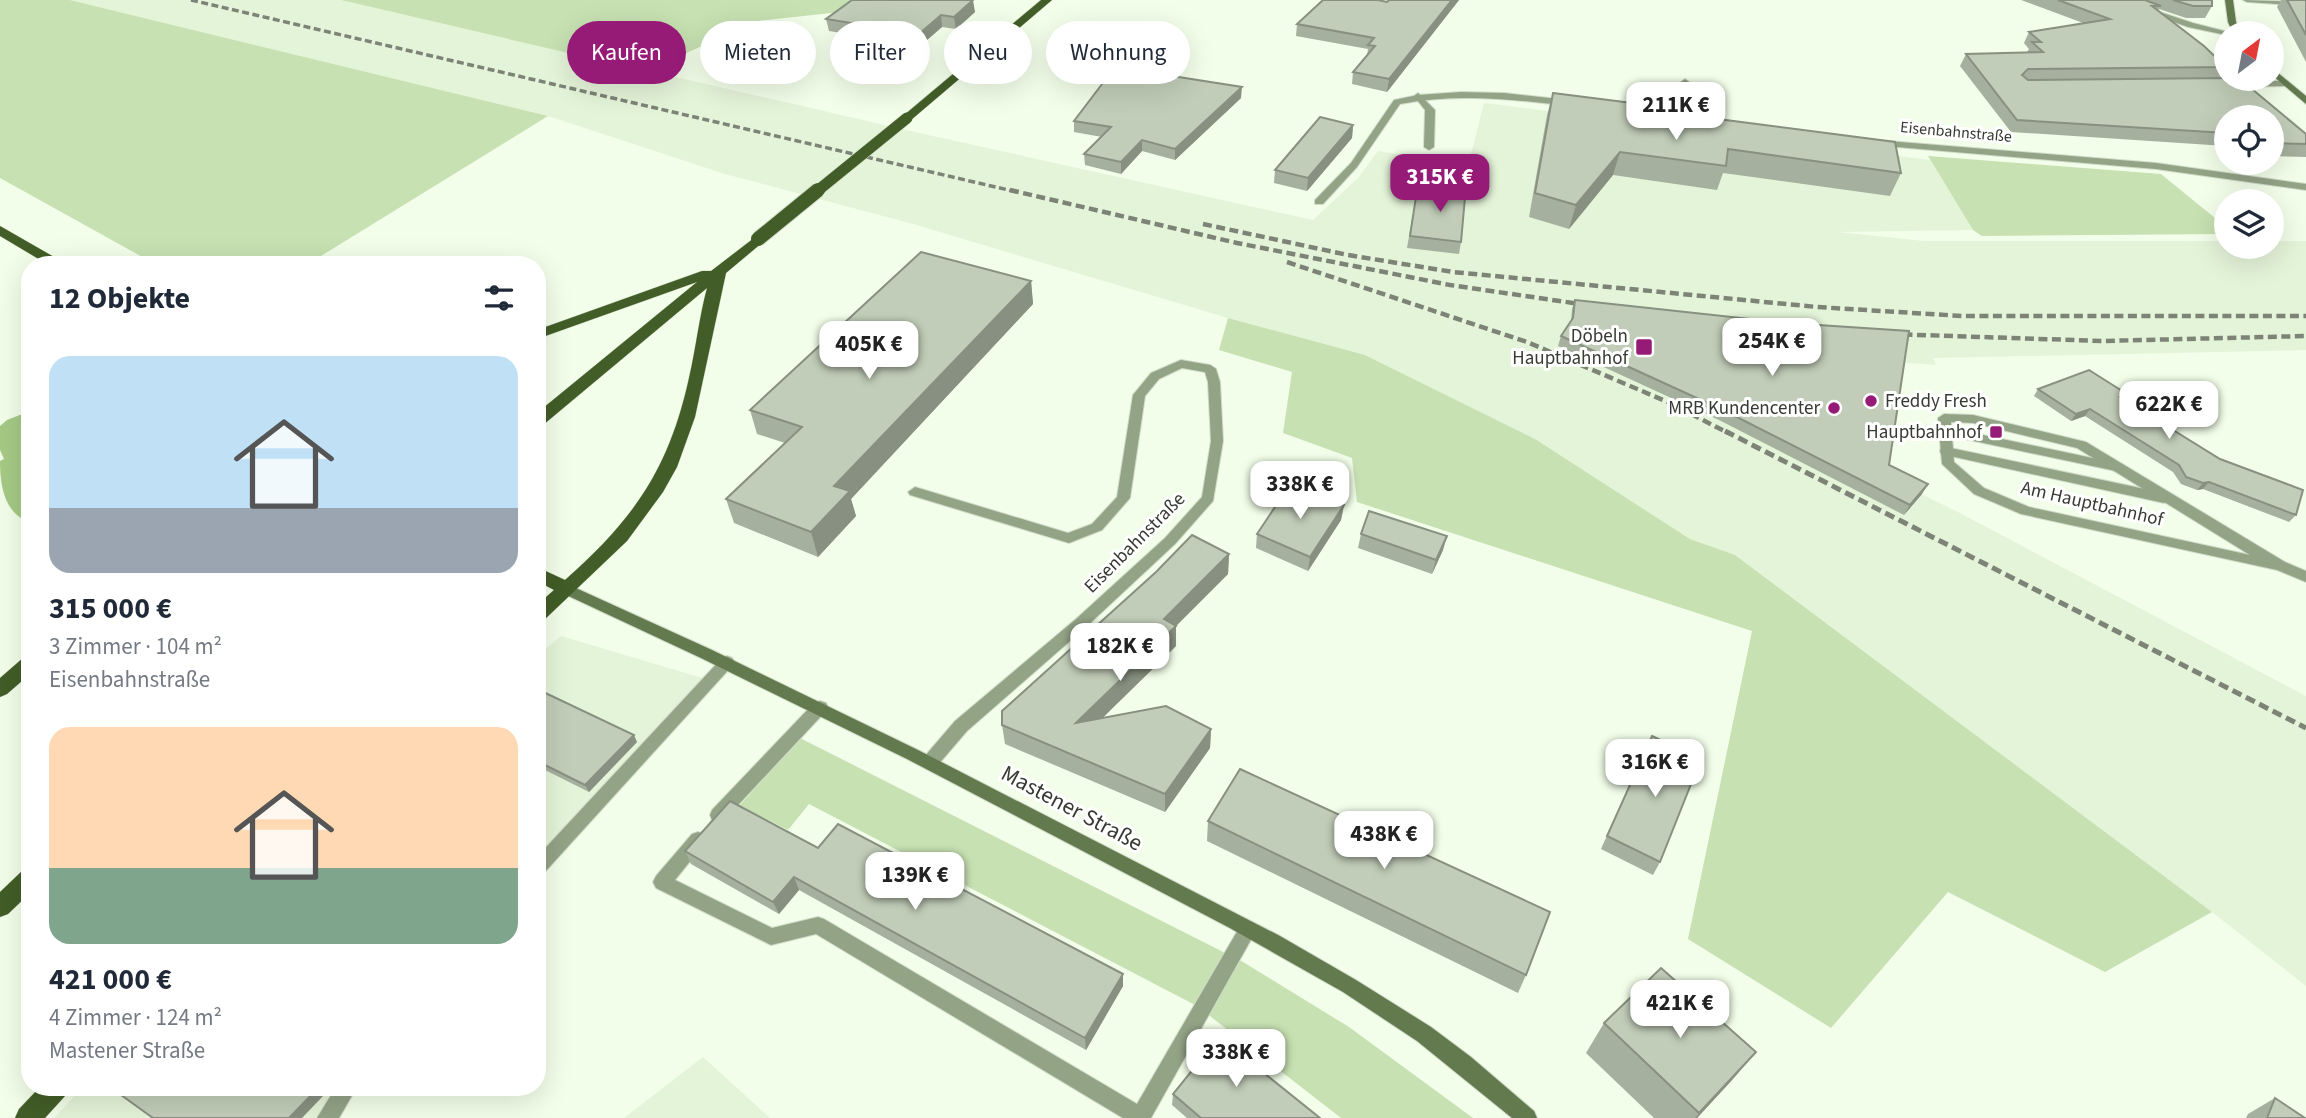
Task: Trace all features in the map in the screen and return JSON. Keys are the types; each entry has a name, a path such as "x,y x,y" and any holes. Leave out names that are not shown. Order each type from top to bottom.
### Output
{"main road":[{"path":"546,414 947,86 1047,0"},
{"path":"2229,0 2232,21"},
{"path":"2284,81 2306,101"},
{"path":"0,230 43,256"},
{"path":"546,332 720,269"},
{"path":"546,608 613,547 638,517 657,487 680,441 703,350 708,308 720,269"},
{"path":"546,578 567,589"},
{"name":"Mastener Straße","path":"567,589 727,662 930,761 1248,929 1343,982 1426,1035 1527,1118"},
{"path":"0,689 21,671"},
{"path":"0,907 21,887"},
{"path":"28,1118 48,1096"}],"street":[{"path":"2116,0 2191,26 2214,30"},
{"path":"2247,0 2306,4"},
{"path":"1685,82 1690,120"},
{"path":"1319,201 1354,165 1397,102 1418,96 1497,95 1586,106"},
{"path":"1418,96 1430,110 1429,148"},
{"path":"1677,118 1702,121"},
{"name":"Eisenbahnstraße","path":"1867,142 2156,166 2306,187"},
{"name":"Eisenbahnstraße","path":"915,492 1069,538 1097,527 1122,498 1139,396 1155,376 1181,364 1210,369 1214,382 1217,441 1208,498 1170,541 1081,623 961,726 930,761"},
{"name":"Am Hauptbahnhof","path":"2280,566 2026,511 1979,491 1948,464 1945,431 2116,467 2280,566 2306,577"},
{"path":"1946,451 2164,498"},
{"path":"546,859 727,662"},
{"path":"820,707 728,804 662,882 771,937 818,925 1140,1118 1248,929"},
{"path":"327,1118 341,1096"}],"shaded area":[{"path":"0,0 70,0 548,116 321,256 141,256 0,178"},
{"path":"70,0 341,0 567,52 567,84 686,84 686,79 1313,220 1358,178 1378,151 1468,166 1484,103 1930,160 1973,230 1838,232 1924,241 2214,241 2214,259 2284,259 2284,241 2306,241 2306,350 1933,358 1936,365 1817,356 1755,413 1958,512 2306,696 2306,986 2212,912 1735,555 1690,539 1535,439 1365,355 1228,318 913,224 725,174 548,116"},
{"path":"341,0 951,0 758,21 700,21 700,47 686,53 686,21 567,21 567,53"},
{"path":"1928,156 2161,174 2214,217 2214,234 1982,236 1973,230"},
{"path":"1228,318 1365,355 1535,439 1690,539 1735,555 2212,912 2105,972 1948,892 1831,1028 1688,939 1752,631 1357,502 1352,458 1283,433 1292,372 1219,350"},
{"path":"21,415 21,518 5,498 0,470 0,461 4,459 0,450 0,426"},
{"path":"561,636 709,680 546,859 546,648"},
{"path":"800,738 1243,962 1349,1027 1473,1118 1341,1118 1197,1006 809,804 788,830 739,806"},
{"path":"703,1057 770,1118 624,1118"},
{"path":"75,1096 341,1096 327,1118 54,1118"}],"building":[{"path":"852,0 973,0 954,17 941,15 930,24 930,21 826,19"},
{"path":"1323,0 1452,0 1389,79 1353,72 1375,46 1368,45 1374,38 1297,24"},
{"path":"2058,0 2145,0 2161,6 2152,6 2214,56 2214,67 2028,69 2022,75 2028,80 2214,78 2214,91 2254,91 2271,105 2214,105 2214,132 2017,120 1966,54 2043,52 2032,42 2041,42 2029,32 2110,19"},
{"path":"2173,0 2212,0 2212,6 2193,6"},
{"path":"2287,0 2306,0 2306,35"},
{"path":"1190,79 1242,87 1175,149 1142,140 1121,162 1084,154 1111,127 1074,121 1102,84 1190,84"},
{"path":"1553,93 1695,111 1695,116 1895,142 1901,173 1728,149 1726,166 1620,152 1576,205 1535,193"},
{"path":"2284,116 2306,134 2306,144 2284,143"},
{"path":"1320,117 1353,125 1308,178 1275,170"},
{"path":"1467,175 1461,242 1410,236 1417,190 1444,193"},
{"path":"921,252 1031,281 834,486 850,491 811,532 726,499 802,427 750,410"},
{"path":"1575,300 1788,323 1909,331 1889,465 1928,484 1910,505 1723,410 1561,336 1573,318"},
{"path":"2089,370 2127,394 2120,397 2220,459 2303,490 2296,515 2209,482 2203,483 2186,477 2179,465 2090,409 2076,414 2038,389"},
{"path":"1289,486 1344,505 1310,557 1257,534"},
{"path":"1369,511 1447,536 1436,560 1361,534"},
{"path":"1192,535 1229,554 1164,619 1176,626 1076,723 1166,706 1211,729 1165,794 1002,725 1002,711 1156,572"},
{"path":"546,693 634,735 585,785 546,766"},
{"path":"1652,736 1701,759 1660,862 1607,836"},
{"path":"1240,769 1550,912 1526,975 1208,821"},
{"path":"730,801 818,848 838,824 1123,974 1085,1038 794,877 773,902 685,851"},
{"path":"1661,968 1756,1052 1699,1113 1604,1023"},
{"path":"1219,1037 1320,1118 1201,1118 1173,1094"},
{"path":"122,1096 310,1096 289,1118 153,1118"},
{"path":"2275,1098 2305,1118 2267,1118"}],"railway":[{"path":"191,0 1017,192"},
{"path":"1010,190 1237,243 1450,285 1594,306"},
{"path":"1203,224 1348,255 1453,272 1817,307 1962,316 2306,316"},
{"path":"1287,262 1527,342 1670,403 1728,433"},
{"path":"1890,334 2103,341 2306,336"},
{"path":"1725,431 2306,728"}],"place":[{"name":"Döbeln Hauptbahnhof","path":"1644,347"},
{"name":"Freddy Fresh","path":"1871,401"},
{"name":"MRB Kundencenter","path":"1834,408"},
{"name":"Hauptbahnhof","path":"1996,432"}]}
